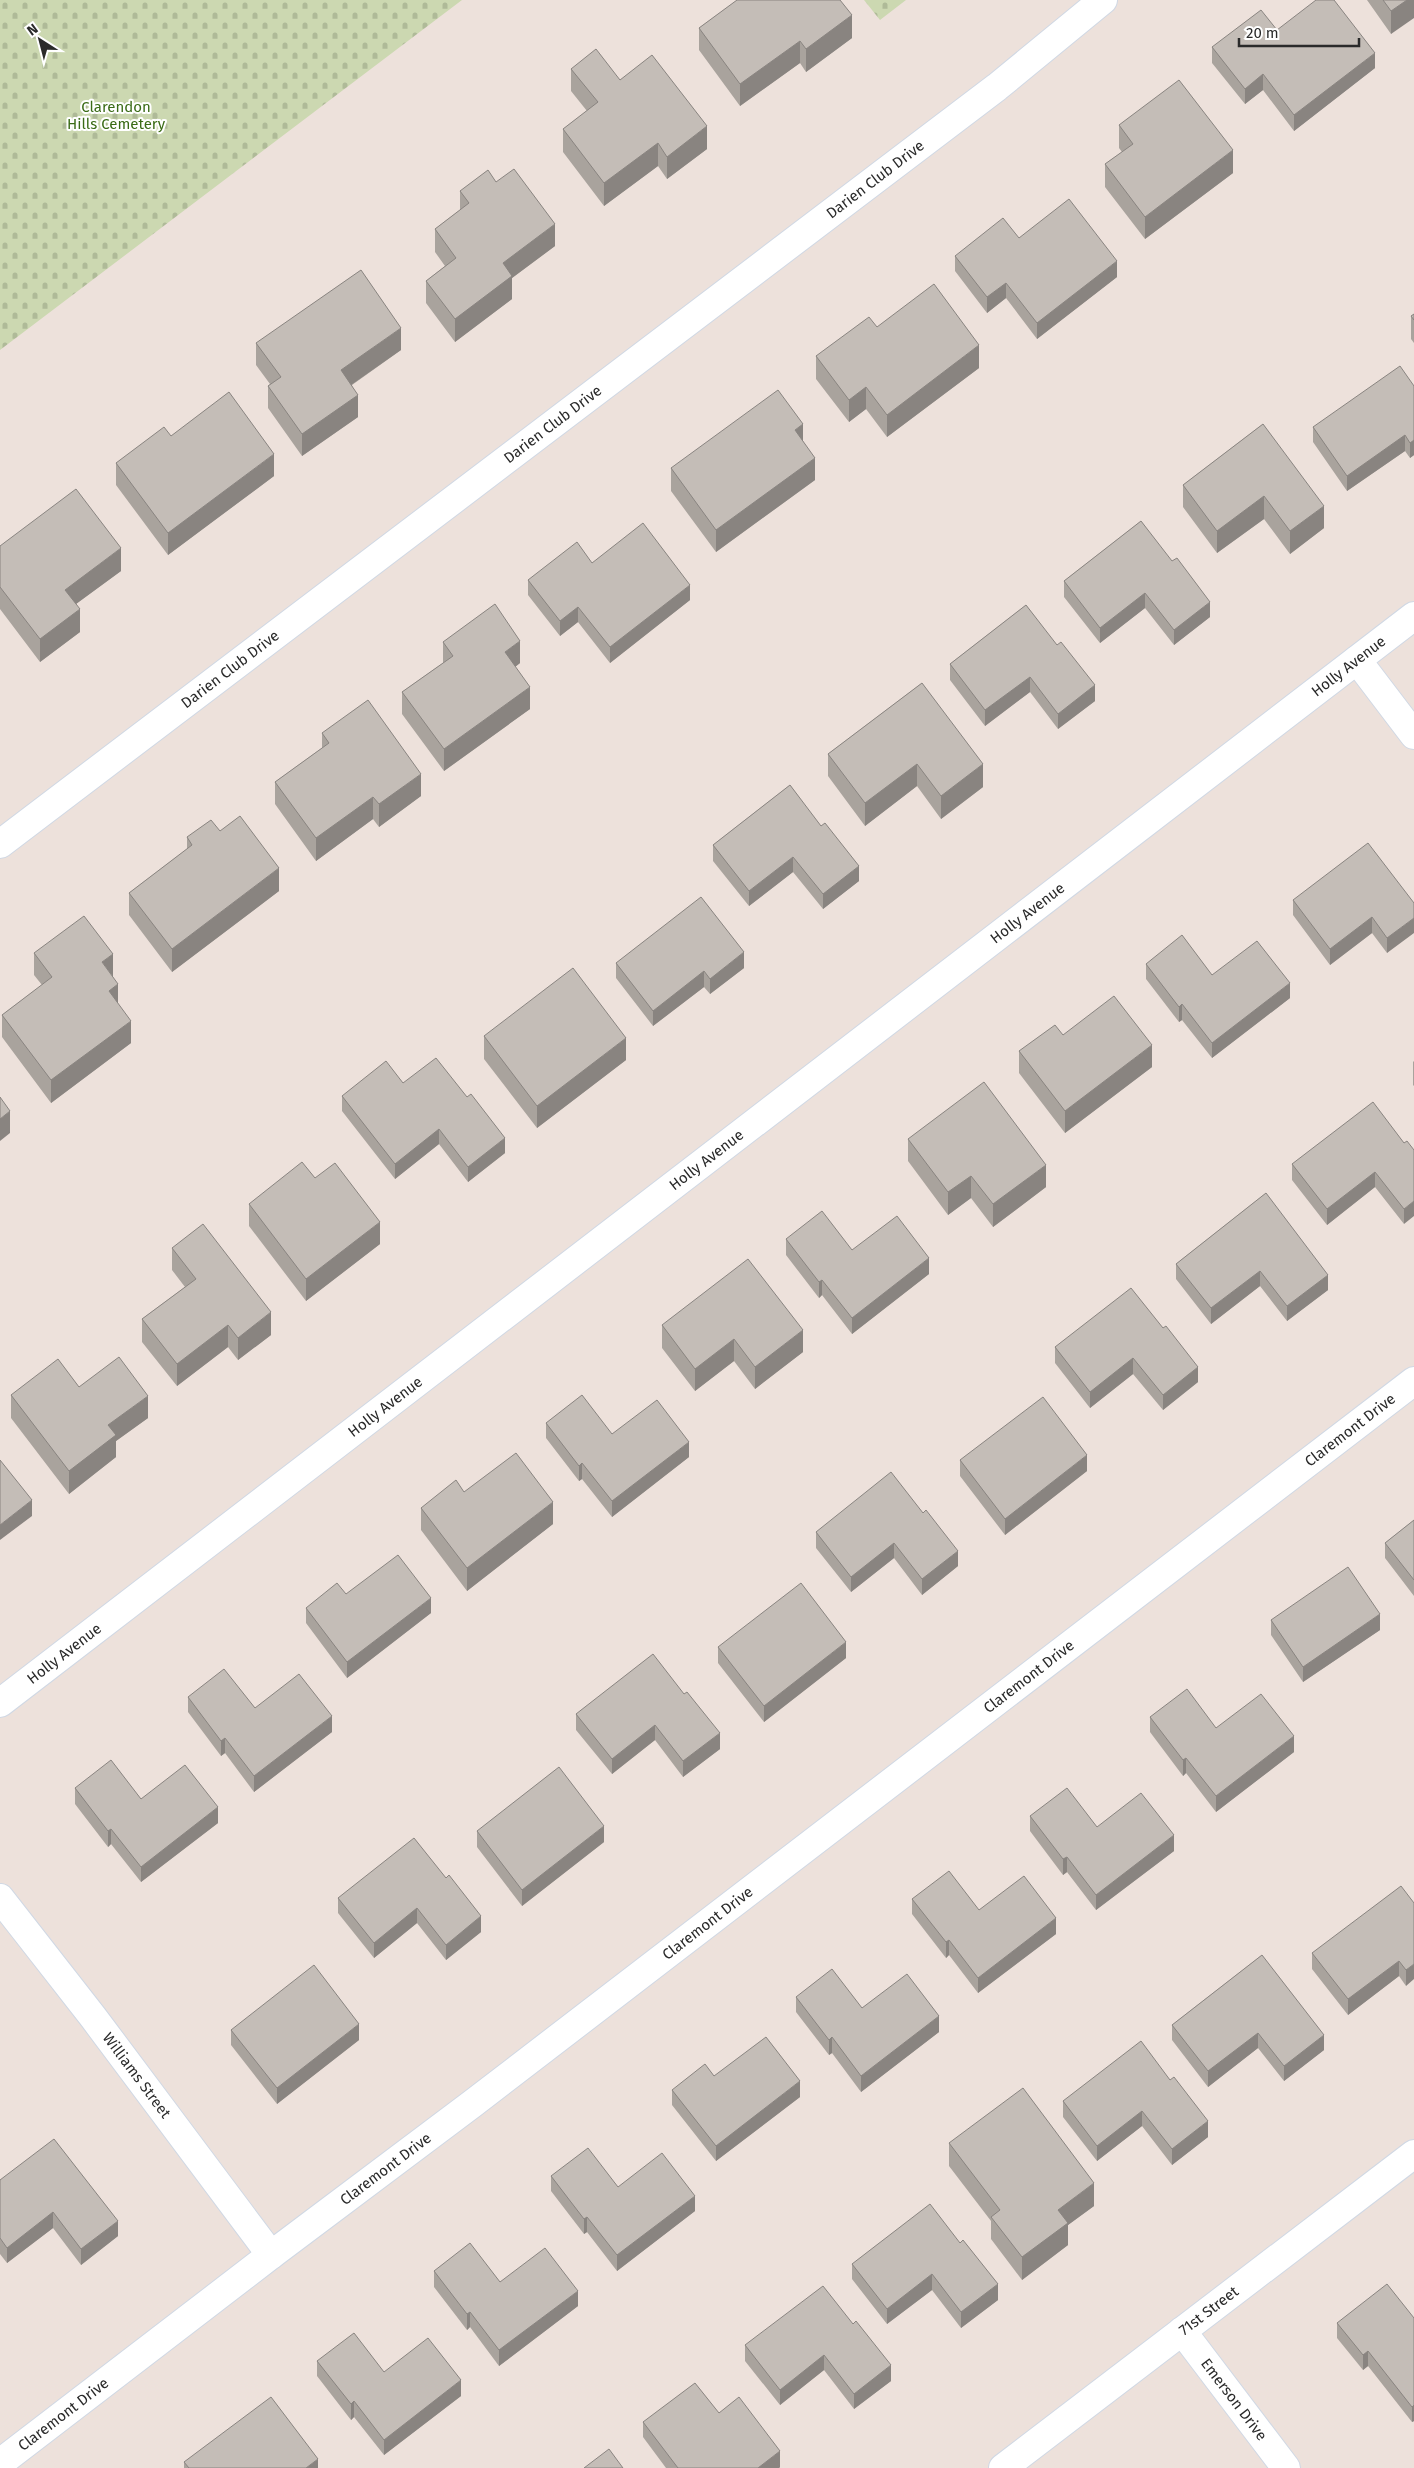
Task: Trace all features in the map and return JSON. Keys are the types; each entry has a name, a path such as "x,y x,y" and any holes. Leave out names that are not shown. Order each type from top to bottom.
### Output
{"street":[{"name":"Darien Club Drive","path":"0,844 982,99 1103,0"},
{"name":"Holly Avenue","path":"0,1702 1414,616"},
{"path":"1357,660 1414,735"},
{"name":"Claremont Drive","path":"0,2463 270,2254 472,2104 1414,1381"},
{"name":"Williams Street","path":"0,1898 93,2017 270,2254"},
{"name":"71st Street","path":"1003,2468 1414,2154"},
{"name":"Emerson Drive","path":"1182,2331 1286,2468"}],"green space":[{"name":"Clarendon Hills Cemetery","path":"0,0 462,0 0,350"},
{"path":"864,0 906,0 880,20"}],"building":[{"path":"737,0 840,0 852,15 806,49 800,41 740,84 699,28"},
{"path":"1316,0 1334,0 1375,53 1294,115 1263,74 1245,89 1212,47 1261,10 1277,30"},
{"path":"1383,0 1407,0 1391,11"},
{"path":"596,49 620,80 652,55 707,126 667,157 658,143 604,183 563,129 598,102 571,69"},
{"path":"1179,80 1233,150 1145,217 1105,164 1133,144 1119,125"},
{"path":"514,169 555,224 503,263 512,276 455,319 426,281 456,258 435,229 469,203 460,191 488,170 496,182"},
{"path":"1069,199 1117,261 1037,323 1006,283 987,297 955,256 1003,218 1019,238"},
{"path":"361,270 401,328 341,370 358,395 302,434 268,386 281,377 256,343"},
{"path":"934,284 979,345 887,415 866,387 849,400 816,356 869,317 877,327"},
{"path":"1400,366 1414,386 1414,440 1410,443 1405,435 1347,476 1313,427"},
{"path":"778,390 803,424 795,430 815,458 716,530 671,468"},
{"path":"229,392 274,454 168,533 116,463 164,427 171,436"},
{"path":"1263,424 1324,506 1290,531 1264,496 1217,531 1183,485"},
{"path":"76,489 121,548 65,590 80,609 40,639 0,587 0,546"},
{"path":"1141,521 1172,561 1177,558 1210,602 1174,630 1145,593 1100,628 1064,581"},
{"path":"643,523 690,585 610,647 578,607 560,621 528,580 577,542 592,563"},
{"path":"495,604 520,641 505,652 530,687 444,749 402,692 453,656 443,642"},
{"path":"1026,605 1057,645 1061,642 1095,685 1058,714 1030,677 985,710 950,664"},
{"path":"922,683 983,764 941,796 917,764 865,803 828,754"},
{"path":"368,700 421,774 379,804 373,797 316,838 275,782 329,743 322,733"},
{"path":"790,785 821,826 825,823 859,866 823,894 793,857 749,891 713,845"},
{"path":"240,816 279,868 172,949 129,893 192,845 187,837 211,820 220,831"},
{"path":"1368,843 1414,903 1414,918 1387,938 1372,917 1330,949 1293,900"},
{"path":"701,897 744,952 710,979 704,971 653,1011 616,963"},
{"path":"84,916 113,954 102,962 118,984 109,991 131,1021 51,1080 2,1015 52,977 34,953"},
{"path":"1182,935 1212,975 1257,941 1290,983 1212,1043 1182,1004 1179,1007 1146,964"},
{"path":"573,968 626,1038 537,1106 484,1036"},
{"path":"1114,996 1152,1045 1065,1111 1019,1051 1055,1025 1063,1035"},
{"path":"436,1058 467,1097 471,1094 505,1138 468,1167 439,1129 395,1164 342,1096 386,1061 403,1083"},
{"path":"984,1082 1046,1165 993,1204 971,1176 948,1192 908,1139"},
{"path":"0,1097 10,1111 0,1119"},
{"path":"1373,1102 1404,1143 1407,1141 1414,1150 1414,1201 1404,1209 1375,1172 1327,1209 1292,1164"},
{"path":"302,1162 315,1178 335,1163 380,1222 306,1279 249,1204"},
{"path":"1266,1193 1328,1275 1287,1306 1260,1271 1211,1308 1176,1264"},
{"path":"822,1211 852,1250 897,1216 929,1258 852,1318 822,1280 819,1282 786,1239"},
{"path":"203,1224 271,1312 238,1338 228,1325 177,1364 142,1319 196,1279 172,1248"},
{"path":"748,1259 803,1330 755,1367 734,1339 695,1369 662,1325"},
{"path":"1131,1288 1163,1328 1166,1326 1198,1367 1163,1395 1133,1358 1090,1392 1055,1347"},
{"path":"119,1357 148,1396 108,1425 116,1435 69,1471 11,1395 58,1359 79,1387"},
{"path":"582,1395 612,1434 657,1400 689,1442 612,1501 582,1463 579,1466 546,1423"},
{"path":"1043,1397 1087,1455 1005,1519 960,1460"},
{"path":"516,1453 553,1502 467,1568 421,1508 456,1480 464,1492"},
{"path":"0,1460 32,1500 0,1525"},
{"path":"891,1472 923,1513 926,1510 958,1551 922,1579 894,1543 851,1577 816,1532"},
{"path":"1414,1520 1414,1580 1385,1543"},
{"path":"398,1555 431,1598 347,1662 306,1608 337,1583 346,1594"},
{"path":"1348,1567 1380,1614 1303,1667 1271,1620"},
{"path":"801,1583 846,1642 764,1706 718,1647"},
{"path":"653,1654 684,1694 687,1692 720,1733 683,1761 655,1725 612,1759 576,1714"},
{"path":"224,1669 255,1708 299,1674 332,1716 254,1776 225,1738 221,1741 188,1697"},
{"path":"1187,1689 1216,1728 1261,1694 1294,1736 1216,1796 1186,1758 1183,1760 1150,1717"},
{"path":"111,1760 141,1799 185,1765 218,1807 141,1867 111,1829 108,1831 75,1788"},
{"path":"559,1767 604,1826 522,1890 477,1831"},
{"path":"1067,1788 1097,1827 1141,1793 1174,1835 1096,1895 1067,1857 1063,1859 1030,1816"},
{"path":"414,1838 446,1878 449,1875 481,1916 446,1945 417,1908 374,1943 338,1898"},
{"path":"949,1871 979,1910 1024,1876 1056,1918 978,1978 949,1940 946,1942 912,1899"},
{"path":"1401,1886 1414,1903 1414,1964 1406,1970 1399,1961 1348,1999 1312,1953"},
{"path":"1262,1955 1324,2035 1284,2066 1258,2033 1208,2071 1172,2025"},
{"path":"314,1965 359,2024 277,2088 231,2030"},
{"path":"832,1969 862,2008 907,1974 939,2016 861,2076 832,2037 829,2040 796,1997"},
{"path":"766,2037 800,2081 716,2146 672,2090 705,2064 714,2076"},
{"path":"1141,2041 1170,2080 1174,2077 1208,2121 1172,2149 1142,2111 1097,2146 1063,2101"},
{"path":"1023,2088 1094,2183 1058,2210 1068,2223 1022,2257 991,2217 1000,2210 949,2143"},
{"path":"54,2139 118,2221 81,2249 53,2212 7,2248 0,2238 0,2180"},
{"path":"588,2148 618,2187 662,2153 695,2196 617,2255 587,2217 584,2219 551,2176"},
{"path":"930,2204 960,2243 963,2240 998,2284 961,2312 932,2274 887,2309 852,2264"},
{"path":"470,2243 500,2282 545,2248 578,2291 499,2350 470,2312 467,2314 434,2271"},
{"path":"1387,2284 1414,2318 1414,2405 1412,2407 1368,2351 1363,2355 1337,2323"},
{"path":"823,2286 853,2324 856,2321 891,2365 854,2394 824,2355 780,2390 745,2345"},
{"path":"354,2333 384,2372 428,2338 461,2380 384,2440 354,2401 351,2404 317,2361"},
{"path":"695,2383 719,2413 739,2397 780,2451 758,2468 678,2468 643,2422"},
{"path":"271,2397 318,2459 306,2468 189,2468 184,2462"},
{"path":"609,2449 623,2468 584,2468"}]}
